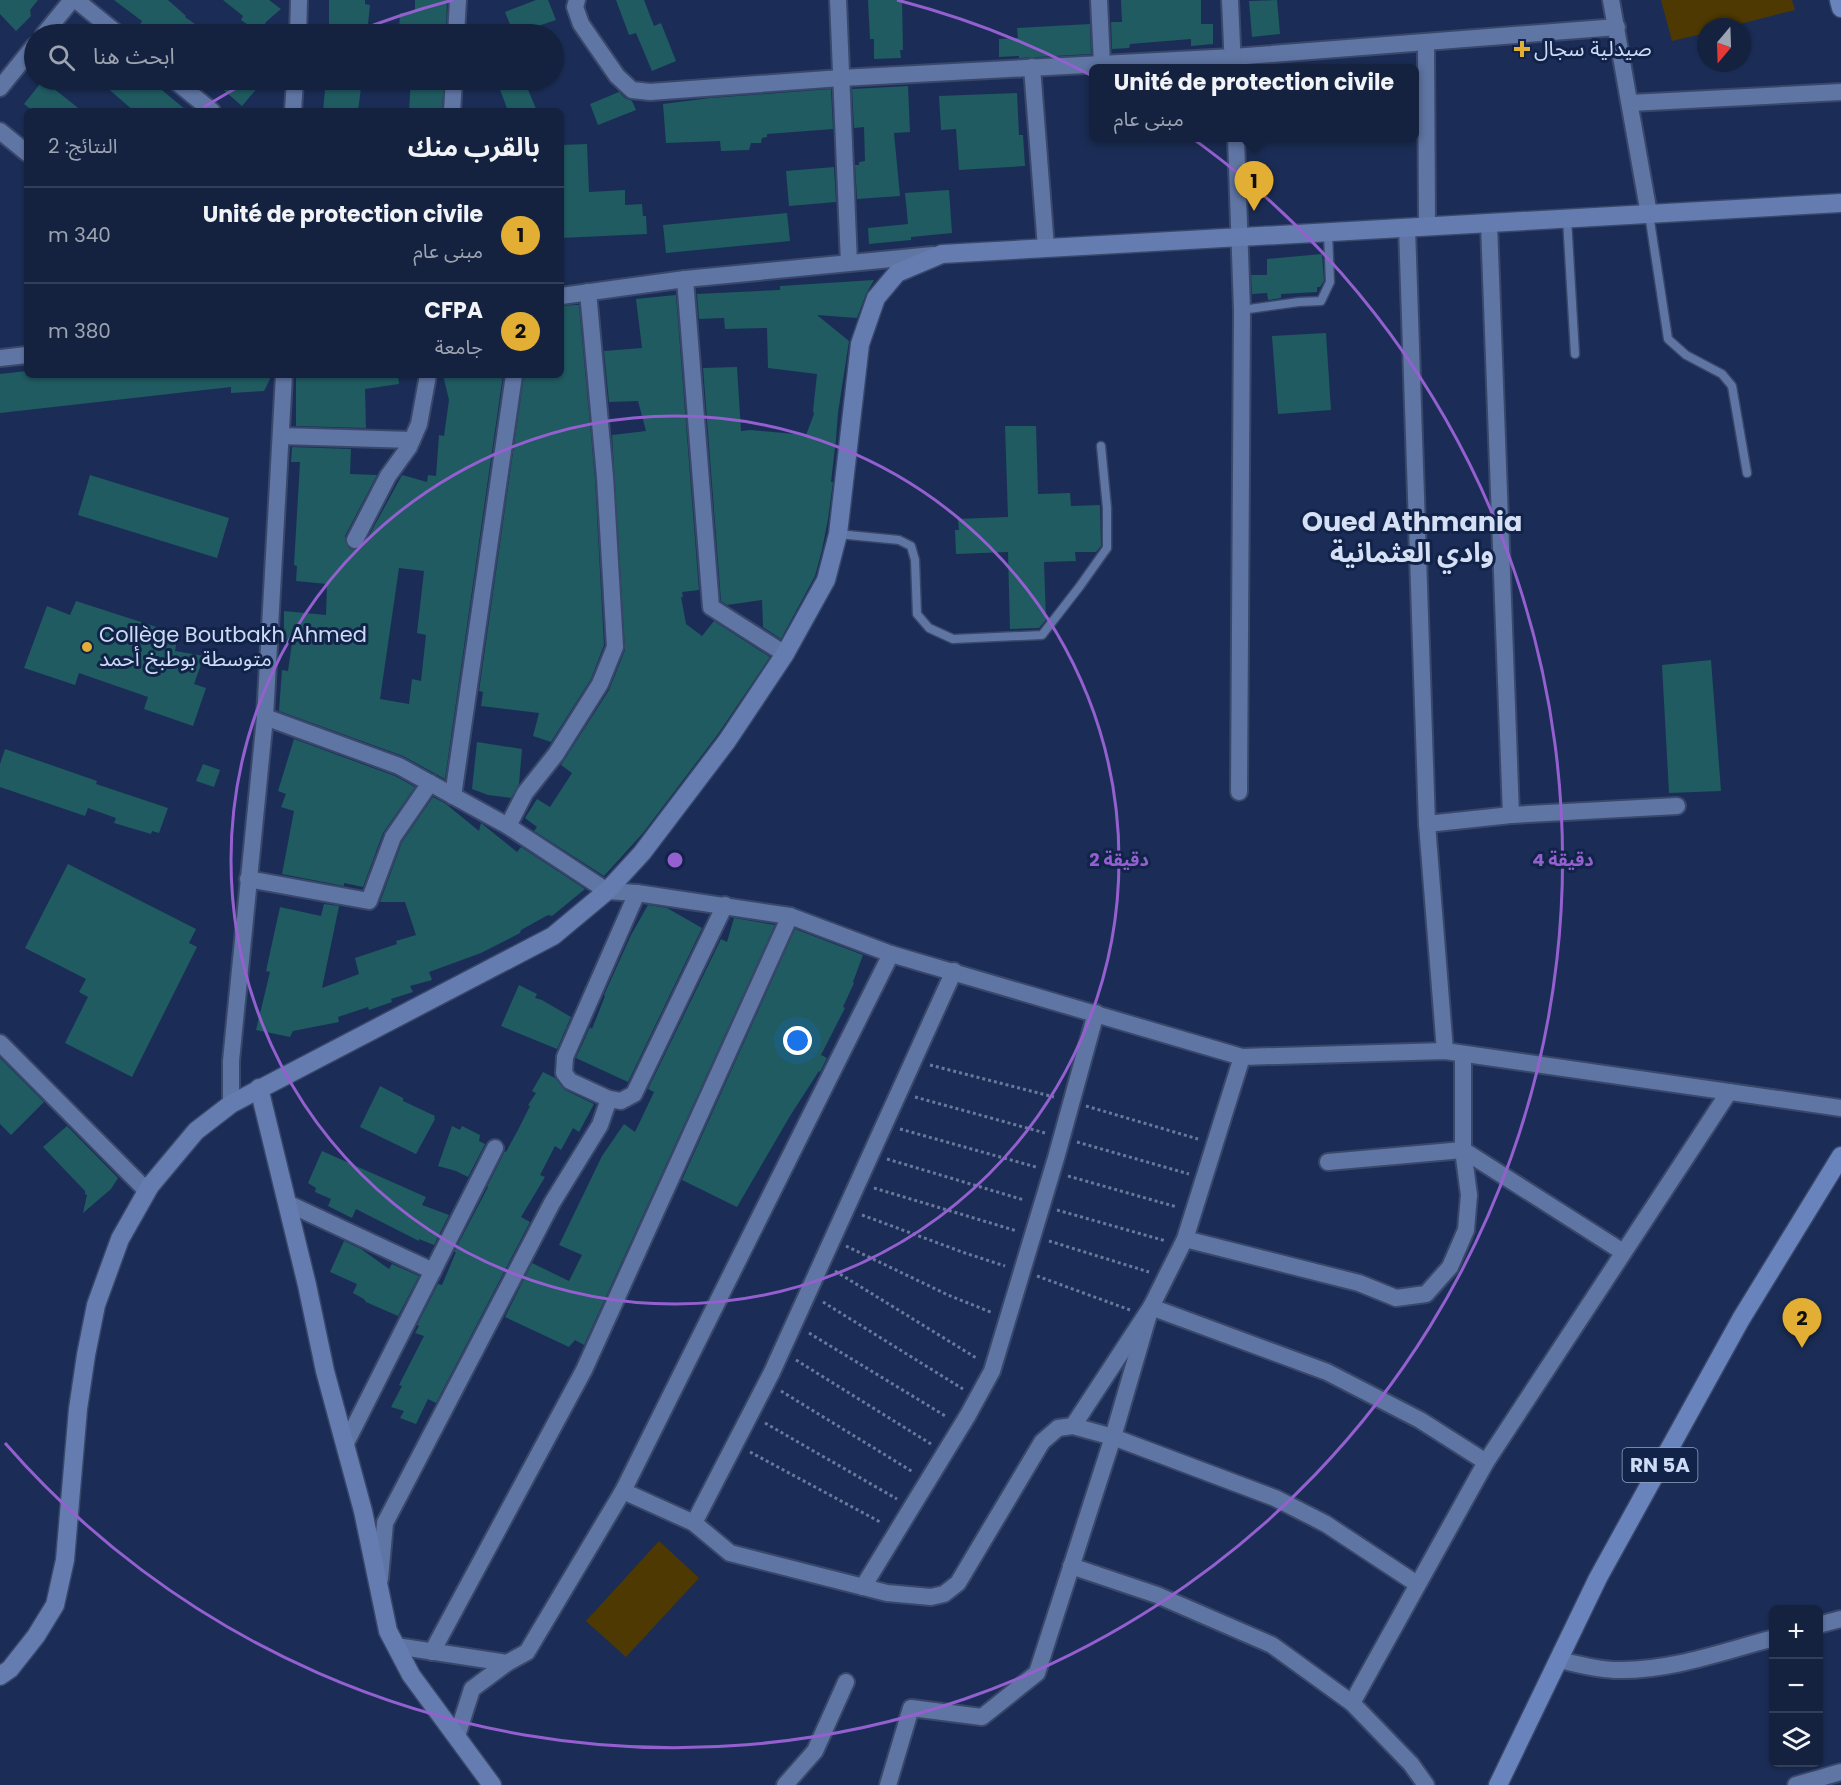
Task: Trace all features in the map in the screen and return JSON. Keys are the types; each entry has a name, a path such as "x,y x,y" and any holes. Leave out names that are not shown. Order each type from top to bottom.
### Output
{"main road":[{"path":"1839,0 1841,8"},
{"path":"0,1676 10,1669 36,1636 55,1605 64,1560 78,1409 96,1305 120,1239 147,1191 196,1131 231,1104 553,936 607,891 642,853 727,741 785,654 826,580 838,534 860,344 876,298 897,273 942,254 1841,203"},
{"path":"259,1088 307,1285 325,1371 363,1511 388,1631 411,1675 492,1785"},
{"name":"RN 5A","path":"1498,1785 1598,1578 1741,1319 1841,1156"}],"street":[{"path":"53,24 74,0 105,24"},
{"path":"457,24 458,0"},
{"path":"577,0 576,7 581,24 617,76 632,90 650,92 841,78 1089,65"},
{"path":"838,0 849,263"},
{"path":"1099,0 1102,64 1233,63 1426,42 1617,27"},
{"path":"1230,0 1233,63"},
{"path":"1611,0 1649,214"},
{"path":"295,4 297,24"},
{"path":"1426,42 1427,227"},
{"path":"0,88 24,58"},
{"path":"1032,67 1046,248"},
{"path":"186,90 208,108"},
{"path":"293,108 294,90"},
{"path":"452,108 453,90"},
{"path":"1630,103 1841,92"},
{"path":"0,131 24,151"},
{"path":"1236,142 1242,310 1239,792"},
{"path":"1489,224 1511,815"},
{"path":"1407,228 1428,824 1445,1052"},
{"path":"564,296 685,279 942,254"},
{"path":"685,279 711,607 785,654"},
{"path":"508,826 525,793 556,754 600,684 608,670 615,647 605,477 588,292"},
{"path":"0,358 24,355"},
{"path":"231,1104 231,1061 265,717 284,378"},
{"path":"355,540 388,476 412,440 419,424 427,378"},
{"path":"453,796 514,378"},
{"path":"281,436 412,440"},
{"path":"265,717 399,766 508,826 607,891 725,905 789,916 891,954 1242,1058 1445,1052 1841,1108"},
{"path":"248,879 369,901 393,837 430,783"},
{"path":"1428,824 1511,815 1677,806"},
{"path":"637,893 565,1057 564,1073 570,1081 609,1099 621,1101 634,1094 725,905"},
{"path":"432,1652 584,1370 789,916"},
{"path":"457,1736 472,1689 507,1663 527,1652 623,1491 891,954"},
{"path":"694,1523 782,1351 954,971"},
{"path":"863,1587 961,1426 993,1367 1062,1138 1096,1013"},
{"path":"0,1043 147,1191"},
{"path":"1183,1242 1359,1283 1396,1298 1426,1294 1450,1267 1466,1230 1469,1195 1463,1150 1462,1054"},
{"path":"1073,1426 1148,1311 1183,1242 1242,1058"},
{"path":"1352,1703 1486,1462 1729,1092"},
{"path":"379,1587 385,1523 552,1203 600,1125 609,1099"},
{"path":"345,1445 495,1148"},
{"path":"1328,1162 1463,1150 1623,1252"},
{"path":"287,1203 433,1271"},
{"path":"1148,1311 1327,1372 1420,1420 1486,1462"},
{"path":"888,1785 911,1708 982,1717 1037,1673 1113,1437 1148,1311"},
{"path":"623,1491 694,1523 730,1553 886,1593 931,1596 944,1594 958,1583 1042,1442 1058,1428 1073,1426 1113,1437 1275,1498 1326,1524 1417,1584"},
{"path":"1071,1566 1157,1595 1272,1645 1352,1703 1411,1764 1426,1785"},
{"path":"1823,1624 1841,1619"},
{"path":"1559,1660 1619,1670 1658,1667 1769,1639"},
{"path":"396,1646 507,1663"},
{"path":"785,1785 814,1751 846,1682"},
{"path":"1796,1785 1841,1772"}],"lane":[{"path":"1649,214 1668,339 1686,356 1722,374 1732,386 1747,473"},
{"path":"1567,219 1575,354"},
{"path":"1242,310 1321,301 1330,282 1328,233"},
{"path":"838,534 899,540 911,546 915,560 917,614 929,628 953,639 1042,635 1107,548 1107,508 1101,446"}],"path":[{"path":"914,1060 1072,1102 1215,1144"},
{"path":"899,1092 1204,1178"},
{"path":"884,1125 1193,1211"},
{"path":"871,1155 1042,1205 1183,1242"},
{"path":"858,1183 1165,1278"},
{"path":"846,1210 965,1253 1148,1311"},
{"path":"832,1239 948,1295 1008,1319"},
{"path":"822,1263 993,1367"},
{"path":"808,1293 977,1398"},
{"path":"794,1324 961,1426"},
{"path":"782,1351 945,1453"},
{"path":"766,1383 927,1481"},
{"path":"750,1414 911,1508"},
{"path":"735,1444 897,1531"}],"shaded area":[{"path":"1661,0 1792,0 1795,10 1751,21 1751,18 1697,18 1697,35 1672,41"},
{"path":"659,1541 699,1578 626,1657 586,1621"}],"building":[{"path":"0,0 38,0 30,10 31,16 16,31 0,14"},
{"path":"114,0 168,0 195,24 140,24 142,21"},
{"path":"223,0 269,0 281,9 265,24 247,24 241,20 243,16"},
{"path":"329,0 365,0 365,4 370,5 368,24 329,24"},
{"path":"415,0 447,0 446,24 399,24 400,13 415,12"},
{"path":"536,0 548,0 556,20 544,24 510,24 505,12"},
{"path":"616,0 644,0 654,26 661,23 676,61 652,71 636,33 629,35"},
{"path":"868,0 902,0 903,50 900,50 901,58 874,59 874,39 870,39"},
{"path":"1121,0 1201,0 1201,24 1213,24 1213,44 1191,46 1191,39 1130,44 1129,48 1112,49 1111,22 1122,22"},
{"path":"1277,0 1280,34 1252,37 1249,1"},
{"path":"1090,24 1091,54 999,57 999,39 1018,38 1017,28"},
{"path":"908,86 910,132 894,133 900,196 857,199 855,165 865,161 864,127 854,128 852,89"},
{"path":"831,89 833,129 767,134 767,137 762,138 761,143 751,143 749,150 721,151 720,141 666,143 663,104"},
{"path":"35,90 56,90 78,108 29,108 24,104"},
{"path":"110,90 162,90 183,108 131,108"},
{"path":"224,90 256,90 242,106"},
{"path":"325,90 361,90 358,108 323,108"},
{"path":"410,90 443,90 442,108 409,108"},
{"path":"500,90 528,90 536,108 507,108"},
{"path":"619,92 632,101 636,110 598,125 590,104"},
{"path":"1017,93 1019,135 1023,135 1025,166 959,170 956,129 941,130 939,96"},
{"path":"587,144 589,192 625,190 625,205 642,204 643,216 646,216 647,234 564,238 564,145"},
{"path":"834,167 836,202 789,206 786,171"},
{"path":"949,190 952,233 869,244 868,228 908,224 905,193"},
{"path":"787,213 790,241 666,253 663,225"},
{"path":"1322,254 1324,281 1320,287 1317,287 1317,292 1281,294 1281,298 1268,300 1267,293 1252,294 1251,275 1267,275 1267,259"},
{"path":"874,280 857,318 817,315 849,341 838,413 831,482 833,482 822,550 815,576 781,639 763,627 762,600 727,605 721,601 703,368 737,367 741,431 806,435 814,414 817,374 768,368 767,328 725,329 724,318 699,319 697,294 780,290 780,286"},
{"path":"676,295 699,590 682,592 686,624 702,636 714,621 770,657 718,734 643,833 604,876 534,831 537,827 525,818 537,799 550,807 572,773 561,765 609,690 625,650 612,435 646,431 638,401 609,402 604,351 642,348 636,299"},
{"path":"579,305 595,478 604,645 591,679 551,742 533,736 539,713 481,706 483,692 479,691 524,378 564,378 564,306"},
{"path":"1326,333 1331,410 1278,414 1272,336"},
{"path":"24,371 24,378 270,378 264,391 231,393 231,387 0,413 0,374"},
{"path":"296,378 398,378 399,384 365,389 366,428 296,426"},
{"path":"444,378 503,378 445,779 403,756 279,711 282,670 288,671 292,643 284,642 284,611 326,615 327,584 296,581 297,566 294,565 300,462 291,462 292,447 351,449 350,474 377,475 345,536 350,549 355,550 364,545 402,475 427,482 428,475 436,476 439,435 444,436 449,400","holes":["399,568 424,571 417,633 426,635 421,681 412,679 409,704 380,699"]},
{"path":"1005,426 1036,426 1038,494 1070,493 1071,506 1100,505 1101,546 1096,552 1075,552 1076,561 1044,562 1046,620 1039,628 1010,629 1008,552 956,554 955,530 959,530 958,519 1008,517"},
{"path":"90,475 229,518 217,558 78,515"},
{"name":"Collège Boutbakh Ahmed متوسطة بوطبخ أحمد","path":"76,601 178,634 175,651 204,656 194,684 206,688 193,726 144,709 148,697 79,673 75,685 24,668 47,606 70,615"},
{"path":"1711,660 1721,791 1669,793 1662,665"},
{"path":"294,739 395,776 415,787 383,833 363,887 344,883 344,886 282,874 294,811 281,807 286,794 278,791"},
{"path":"477,742 522,749 519,784 511,798 488,795 472,789"},
{"path":"5,749 97,781 96,784 168,808 159,833 152,831 151,834 114,823 116,818 88,808 85,816 0,787 0,764"},
{"path":"203,764 220,770 214,787 196,781"},
{"path":"433,797 446,804 479,831 481,823 517,852 521,847 585,889 552,916 548,915 521,930 520,933 481,953 429,972 432,980 410,986 413,992 391,999 392,1002 338,1017 339,1022 293,1031 290,1037 256,1030 270,972 266,971 280,907 321,916 324,904 339,906 322,988 359,974 355,958 416,935 405,902 380,902 402,842"},
{"path":"68,864 196,929 189,943 197,947 132,1077 65,1043 88,997 79,992 86,979 25,948"},
{"path":"648,905 667,908 702,928 628,1082 576,1058 590,1027 592,1029 604,995 631,935"},
{"path":"734,918 775,925 584,1345 575,1340 569,1347 505,1317 532,1263 569,1281 582,1255 559,1245 602,1156 624,1124 635,1132 654,1092 648,1089 721,939 727,942"},
{"path":"795,929 863,955 843,1007 845,1008 821,1055 827,1058 820,1072 790,1116 737,1207 682,1180"},
{"path":"519,985 537,994 535,998 571,1017 557,1049 501,1026"},
{"path":"0,1058 44,1102 11,1135 0,1124"},
{"path":"543,1072 555,1078 565,1090 594,1104 579,1132 573,1128 561,1150 555,1146 540,1175 545,1177 521,1217 530,1222 436,1403 428,1399 416,1424 400,1418 404,1411 391,1407 402,1386 399,1385 424,1336 415,1333 419,1326 417,1325 438,1284 442,1285 456,1252 454,1252 530,1106 528,1105 536,1093 532,1091"},
{"path":"380,1086 403,1098 403,1101 435,1116 416,1154 360,1127"},
{"path":"67,1126 118,1178 111,1189 83,1213 87,1195 85,1191 43,1147"},
{"path":"452,1126 460,1130 462,1126 480,1135 479,1141 485,1144 468,1177 438,1166"},
{"path":"322,1151 426,1197 422,1205 449,1215 434,1245 419,1239 419,1241 356,1209 352,1218 328,1206 331,1199 315,1192 316,1188 308,1183"},
{"path":"344,1241 361,1249 389,1269 392,1264 419,1276 398,1316 366,1302 353,1293 357,1284 330,1272"}],"place":[{"name":"صيدلية سجال","path":"1522,49"},
{"name":"Unité de protection civile","path":"1254,211"},
{"name":"Collège Boutbakh Ahmed متوسطة بوطبخ أحمد","path":"87,647"},
{"name":"CFPA","path":"1802,1348"}],"district":[{"name":"Oued Athmania وادي العثمانية","path":"1412,538"}]}
